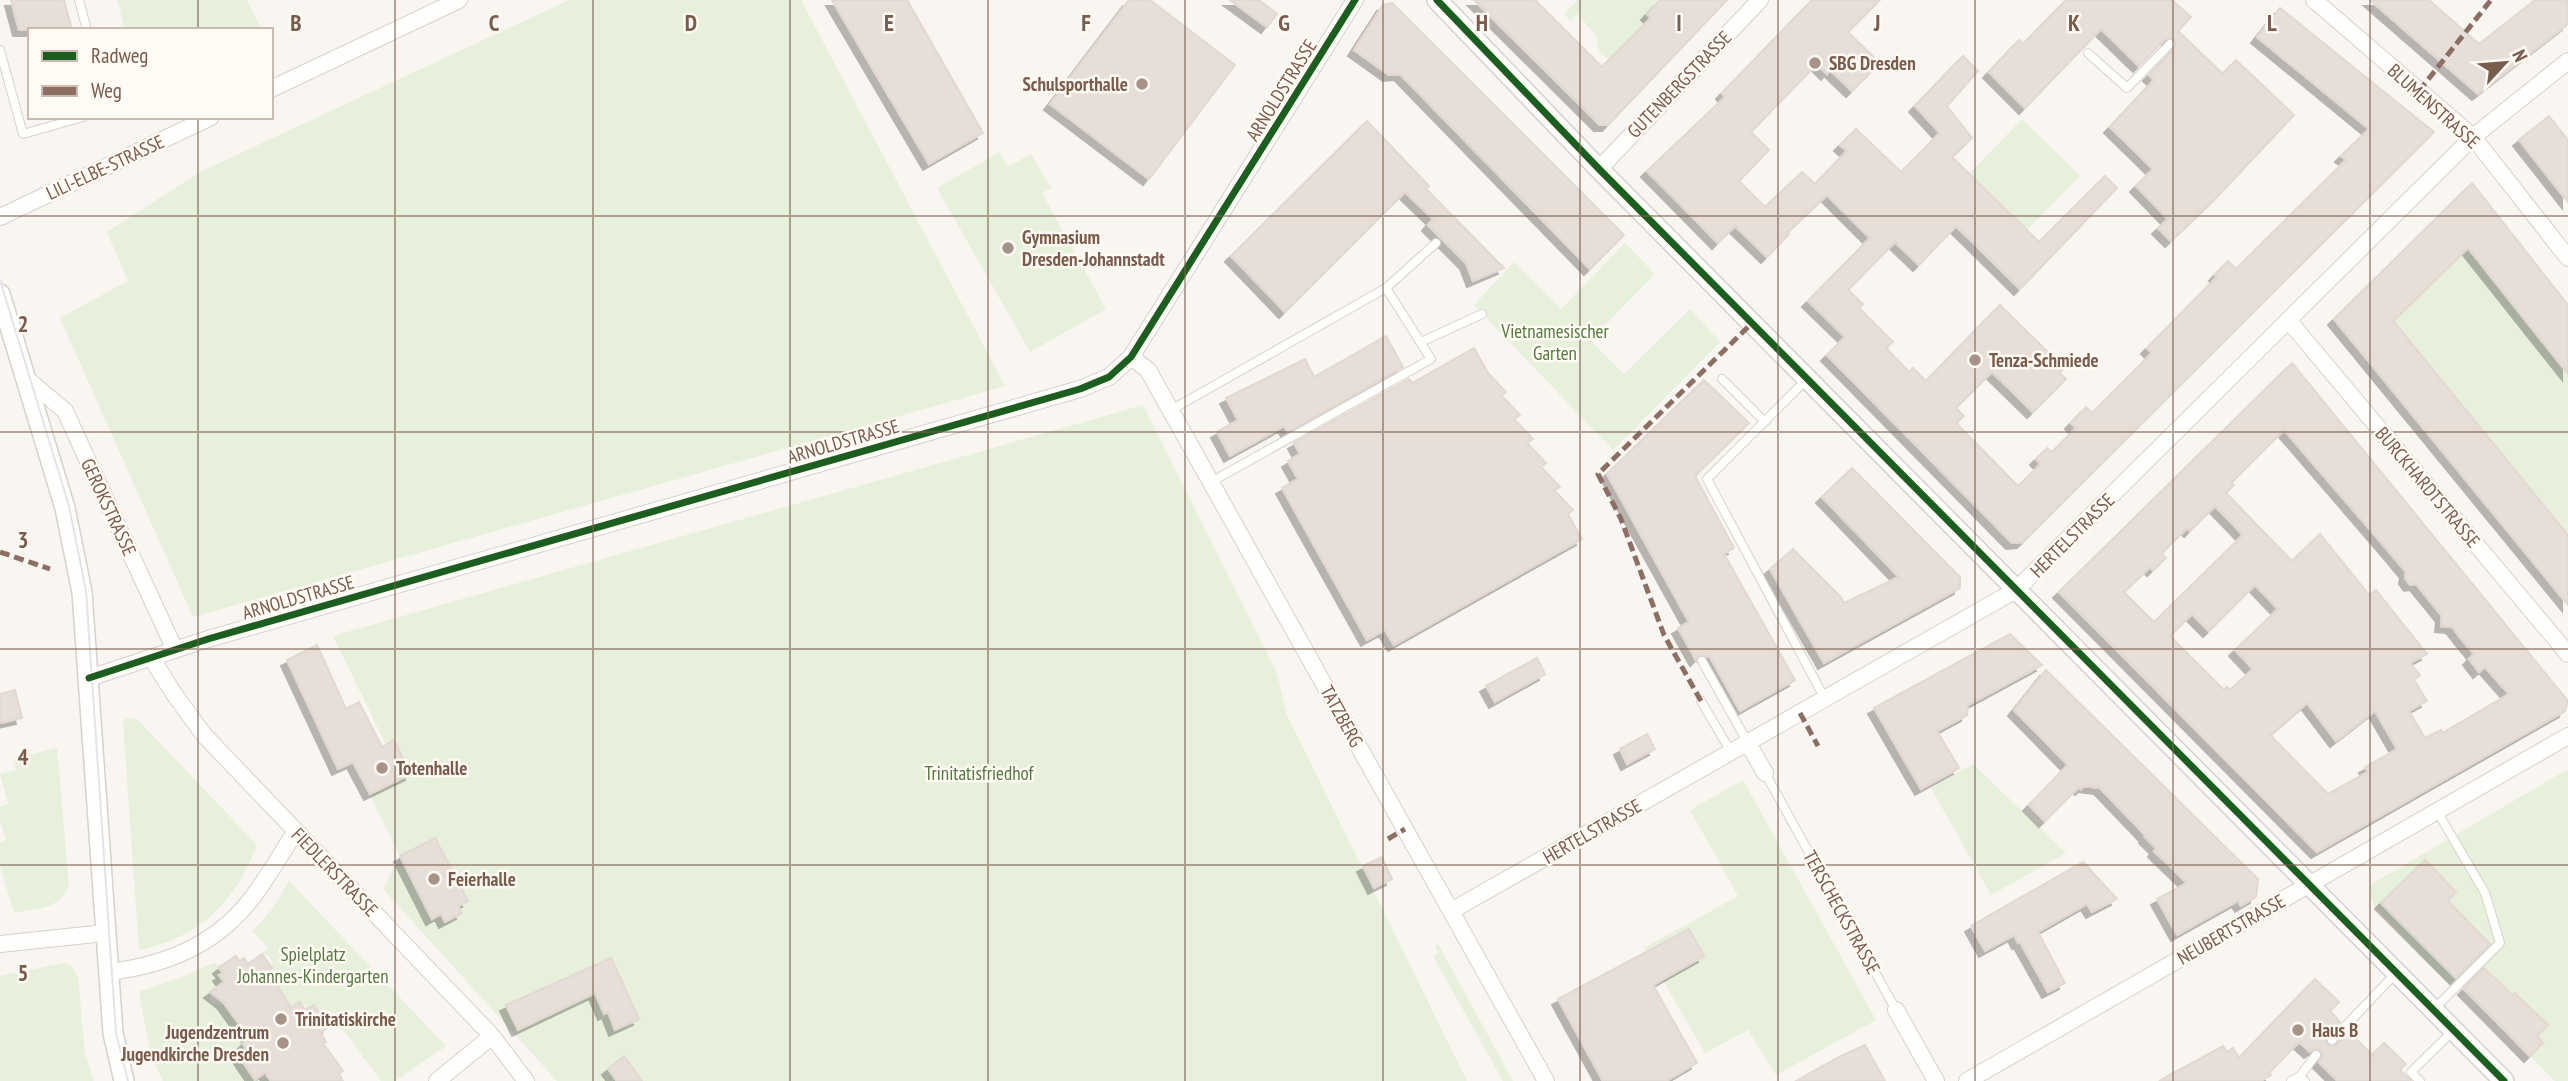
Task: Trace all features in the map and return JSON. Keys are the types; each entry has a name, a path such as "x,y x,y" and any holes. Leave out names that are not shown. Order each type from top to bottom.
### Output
{"street":[{"path":"273,88 458,0"},
{"name":"ARNOLDSTRASSE","path":"151,657 1080,389 1109,377 1131,357 1356,0"},
{"name":"GUTENBERGSTRASSE","path":"1599,169 1760,0"},
{"name":"BLUMENSTRASSE","path":"2314,0 2473,137 2568,258"},
{"path":"1444,3 1599,169 2504,1081"},
{"name":"HERTELSTRASSE","path":"1451,911 2017,590 2473,137 2568,61"},
{"name":"LILI-ELBE-STRASSE","path":"0,217 207,119"},
{"name":"GEROKSTRASSE","path":"0,294 73,541 82,592 113,1033 124,1081"},
{"name":"BURCKHARDTSTRASSE","path":"2288,320 2568,654"},
{"name":"TATZBERG","path":"1131,357 1148,370 1171,410 1546,1081"},
{"name":"GEROKSTRASSE","path":"26,378 65,411 175,650"},
{"path":"89,678 151,657"},
{"name":"FIEDLERSTRASSE","path":"151,657 204,735 492,1036 526,1081"},
{"name":"NEUBERTSTRASSE","path":"1967,1081 1987,1076 2308,885 2568,736"},
{"name":"TERSCHECKSTRASSE","path":"1748,743 1765,773"},
{"path":"108,972 174,958 212,937 248,904 296,831"},
{"path":"0,944 105,933"},
{"name":"TERSCHECKSTRASSE","path":"1896,1010 1936,1081"},
{"path":"437,1081 492,1036"}],"lane":[{"path":"79,0 86,28"},
{"path":"2088,53 2127,88 2170,44"},
{"path":"0,50 23,134 76,119"},
{"path":"1171,410 1386,288 1436,243"},
{"path":"1211,482 1431,359 1386,288"},
{"path":"1421,342 1482,314"},
{"path":"1722,379 1765,422"},
{"path":"1807,379 1707,479 1825,699"},
{"path":"1702,661 1748,743"},
{"path":"1701,701 1731,752"},
{"name":"TERSCHECKSTRASSE","path":"1765,773 1896,1010"},
{"path":"2433,1010 2500,943 2485,893 2437,811"},
{"path":"2332,1040 2396,973"},
{"path":"2420,1081 2411,1072 2454,1030"},
{"path":"2291,1081 2303,1079 2316,1055"}],"green space":[{"path":"117,0 247,0 261,28 124,28"},
{"path":"569,0 801,0 1005,386 193,617 60,318 128,281 107,232 200,172"},
{"path":"1578,0 1669,0 1658,2 1647,14 1651,18 1611,60 1600,54 1596,36 1578,14 1570,21 1564,14"},
{"path":"2022,119 2080,176 2027,230 1969,174"},
{"path":"1000,152 1008,167 1031,154 1051,188 1042,193 1106,309 1030,352 937,188"},
{"name":"Vietnamesischer Garten","path":"1625,243 1655,274 1590,340 1624,374 1690,309 1720,342 1613,450 1474,305 1514,262 1561,309"},
{"path":"2468,248 2568,374 2568,535 2393,321"},
{"name":"Trinitatisfriedhof","path":"1143,405 1276,671 1287,715 1467,1081 557,1081 383,889 400,856 353,761 386,745 333,636"},
{"path":"127,718 137,719 257,845 238,883 227,900 213,914 180,936 139,950 123,722"},
{"path":"57,748 69,886 65,894 53,904 14,913 0,866 0,843 6,840 0,821 0,807 8,804 0,774 16,770 13,759"},
{"path":"1973,764 2066,853 1991,895 1931,788"},
{"path":"2568,769 2568,1081 2555,1081 2464,989 2449,985 2375,907 2369,894 2372,884"},
{"path":"1743,780 1876,1020 1776,1075 1748,1030 1705,1053 1644,948 1738,896 1690,810"},
{"name":"Spielplatz Johannes-Kindergarten","path":"289,881 446,1046 395,1081 381,1081 343,1030 329,1026 315,1005 310,1007 301,1004 291,1010 284,996 265,973 271,969 272,961 262,954 268,948 253,931 273,908"},
{"path":"1438,944 1513,1081 1503,1081 1433,956 1439,953 1435,946"},
{"path":"64,963 72,966 78,978 85,1054 94,1081 0,1081 0,976"},
{"path":"213,963 221,966 219,976 226,984 210,991 209,998 220,1005 226,1000 253,1037 244,1042 245,1047 240,1058 258,1078 277,1081 163,1081 151,1056 139,992"}],"building":[{"path":"11,0 64,0 71,28 19,30"},
{"path":"832,0 907,0 983,133 929,164"},
{"name":"Schulsporthalle","path":"1129,0 1150,0 1235,65 1149,179 1050,104"},
{"path":"1230,0 1259,0 1277,14 1267,27"},
{"path":"1474,0 1535,0 1602,67 1651,18 1647,14 1660,0 1727,0 1608,125 1600,125"},
{"path":"1812,0 1880,0 1848,32 1880,63 1852,91 1830,70 1827,74 1817,64 1751,132 1769,150 1739,181 1765,207 1802,172 1815,184 1847,151 1840,145 1856,129 1901,172 1940,133 1915,106 1963,56 1978,71 1947,106 1972,138 1952,157 2039,242 2105,176 2117,188 2020,289 1956,226 1919,265 1895,242 1848,290 1863,304 1859,308 1893,342 1886,348 1909,372 1913,368 1926,381 2000,305 2064,368 2060,373 2066,379 2033,412 1992,372 1956,408 1964,416 1956,423 2018,486 2041,464 2036,459 2047,448 2052,452 2076,428 2071,423 2086,407 2092,413 2152,353 2147,348 2217,277 2215,275 2228,261 2236,269 2346,160 2341,156 2369,129 2257,37 2280,8 2434,132 2023,542 2012,543 1827,355 1845,337 1808,301 1870,238 1827,195 1788,232 1767,257 1735,226 1718,243 1647,171 1725,97 1722,93"},
{"path":"2066,0 2172,0 2191,17 2178,31 2223,74 2236,60 2294,115 2216,198 2171,241 2158,228 2168,219 2136,186 2153,169 2110,127 2154,80 2149,75 2175,48 2174,39 2165,39 2139,66 2101,29 2025,108 1989,72 2019,40 2023,44"},
{"path":"2370,0 2429,0 2479,44 2535,0 2568,0 2568,24 2478,94"},
{"path":"1392,3 1624,235 1590,269 1400,74 1389,75 1354,50 1383,5"},
{"path":"2549,116 2568,140 2568,202 2519,140"},
{"path":"1367,121 1429,186 1426,189 1504,268 1473,281 1466,263 1428,225 1433,219 1405,192 1285,312 1231,256"},
{"path":"2472,183 2568,305 2568,374 2468,248 2393,321 2568,535 2568,605 2334,319"},
{"path":"1386,336 1403,367 1288,432 1284,426 1230,456 1217,432 1238,420 1226,398 1305,359 1314,377"},
{"path":"1474,348 1488,373 1506,392 1501,395 1520,415 1514,419 1533,439 1527,443 1546,463 1541,467 1560,487 1554,490 1573,510 1568,514 1582,539 1394,645 1385,630 1367,640 1282,488 1298,479 1288,461 1300,454 1294,443 1409,379 1412,383"},
{"path":"2292,363 2568,701 2565,711 2317,852 2059,592","holes":["2284,430 2406,572 2405,578 2410,585 2416,584 2442,616 2441,626 2452,627 2474,654 2469,659 2479,672 2485,667 2509,694 2442,733 2441,730 2425,738 2409,711 2427,701 2414,680 2420,675 2410,663 2427,654 2376,590 2369,595 2320,534 2292,561 2226,493 2234,485 2231,483","2215,506 2243,535 2154,622 2124,592 2150,567 2153,570 2166,558 2162,553 2187,528 2190,531","2255,585 2278,609 2235,650 2253,669 2230,690 2227,687 2224,690 2170,636 2192,614 2209,631","2307,703 2336,741 2375,711 2397,749 2365,767 2368,772 2328,794 2270,735"]},
{"path":"1704,380 1749,423 1695,476 1734,548 1724,554 1795,680 1740,711 1710,657 1701,655 1696,660 1678,628 1689,622 1607,474"},
{"path":"1852,468 1960,577 1960,588 1824,663 1770,569 1793,549 1844,603 1899,577 1822,497"},
{"path":"2010,634 2042,665 1968,705 1967,715 1937,731 1959,768 1921,789 1874,708"},
{"path":"317,645 346,709 359,702 382,747 394,740 411,774 370,794 353,762 338,769 287,660"},
{"path":"1537,658 1545,674 1495,702 1486,686"},
{"path":"2046,670 2258,879 2256,897 2241,906 2238,901 2177,935 2157,899 2187,883 2154,851 2156,848 2146,836 2100,788 2079,787 2045,821 2029,805 2068,765 2014,710"},
{"path":"15,690 22,718 0,723 0,694"},
{"path":"1647,734 1655,749 1627,764 1620,749"},
{"name":"Feierhalle","path":"435,838 468,901 458,906 462,913 445,922 441,914 432,919 400,856"},
{"path":"1382,857 1392,879 1374,888 1363,866"},
{"path":"2425,860 2456,892 2448,901 2490,944 2456,978 2381,903"},
{"path":"2083,862 2117,899 2092,912 2087,904 2038,932 2065,983 2048,992 2014,935 1985,951 1971,926"},
{"path":"1689,929 1704,956 1653,985 1697,1063 1666,1081 1603,1081 1558,999"},
{"name":"Trinitatiskirche","path":"262,954 272,968 268,971 291,1008 300,1002 305,1010 314,1005 329,1026 321,1033 326,1042 323,1043 343,1071 339,1074 343,1081 271,1081 265,1072 255,1080 240,1058 248,1052 243,1044 249,1038 223,1002 210,992 224,982 219,975 223,973 219,968 221,966 236,956 239,961 244,958 248,964"},
{"path":"611,958 639,1019 615,1030 608,1012 604,1014 595,993 518,1030 506,1005"},
{"path":"2484,968 2548,1025 2537,1036 2543,1043 2530,1056 2464,989"},
{"name":"Haus B","path":"2315,979 2339,1002 2330,1011 2340,1022 2327,1036 2327,1044 2334,1046 2349,1032 2372,1055 2384,1043 2406,1064 2400,1070 2411,1081 2338,1081 2319,1062 2323,1055 2320,1050 2314,1049 2310,1052 2299,1042 2269,1073 2271,1075 2260,1081 2159,1081 2223,1046 2227,1052 2233,1048 2239,1058"},
{"path":"1865,1045 1885,1081 1796,1081 1839,1057"},
{"path":"624,1056 642,1081 617,1081 608,1069"}],"tram line":[{"path":"0,280 69,506 86,591 116,1033 128,1081"}],"marked path":[{"path":"2419,91 2491,0"},
{"path":"1701,701 1664,635 1621,519 1598,474 1752,323"},
{"path":"0,552 50,569"},
{"path":"1800,713 1818,746"},
{"path":"1388,839 1405,829"}],"cycle path":[{"path":"89,678 208,639 1080,389 1109,377 1131,357 1355,0"},
{"path":"1437,0 1599,169 2504,1081"}],"place":[{"name":"SBG Dresden","path":"1815,63"},
{"name":"Schulsporthalle","path":"1142,84"},
{"name":"Gymnasium Dresden-Johannstadt","path":"1008,248"},
{"name":"Tenza-Schmiede","path":"1975,360"},
{"name":"Totenhalle","path":"382,768"},
{"name":"Feierhalle","path":"434,879"},
{"name":"Trinitatiskirche","path":"281,1019"},
{"name":"Haus B","path":"2298,1030"},
{"name":"Jugendzentrum Jugendkirche Dresden","path":"283,1043"}]}
